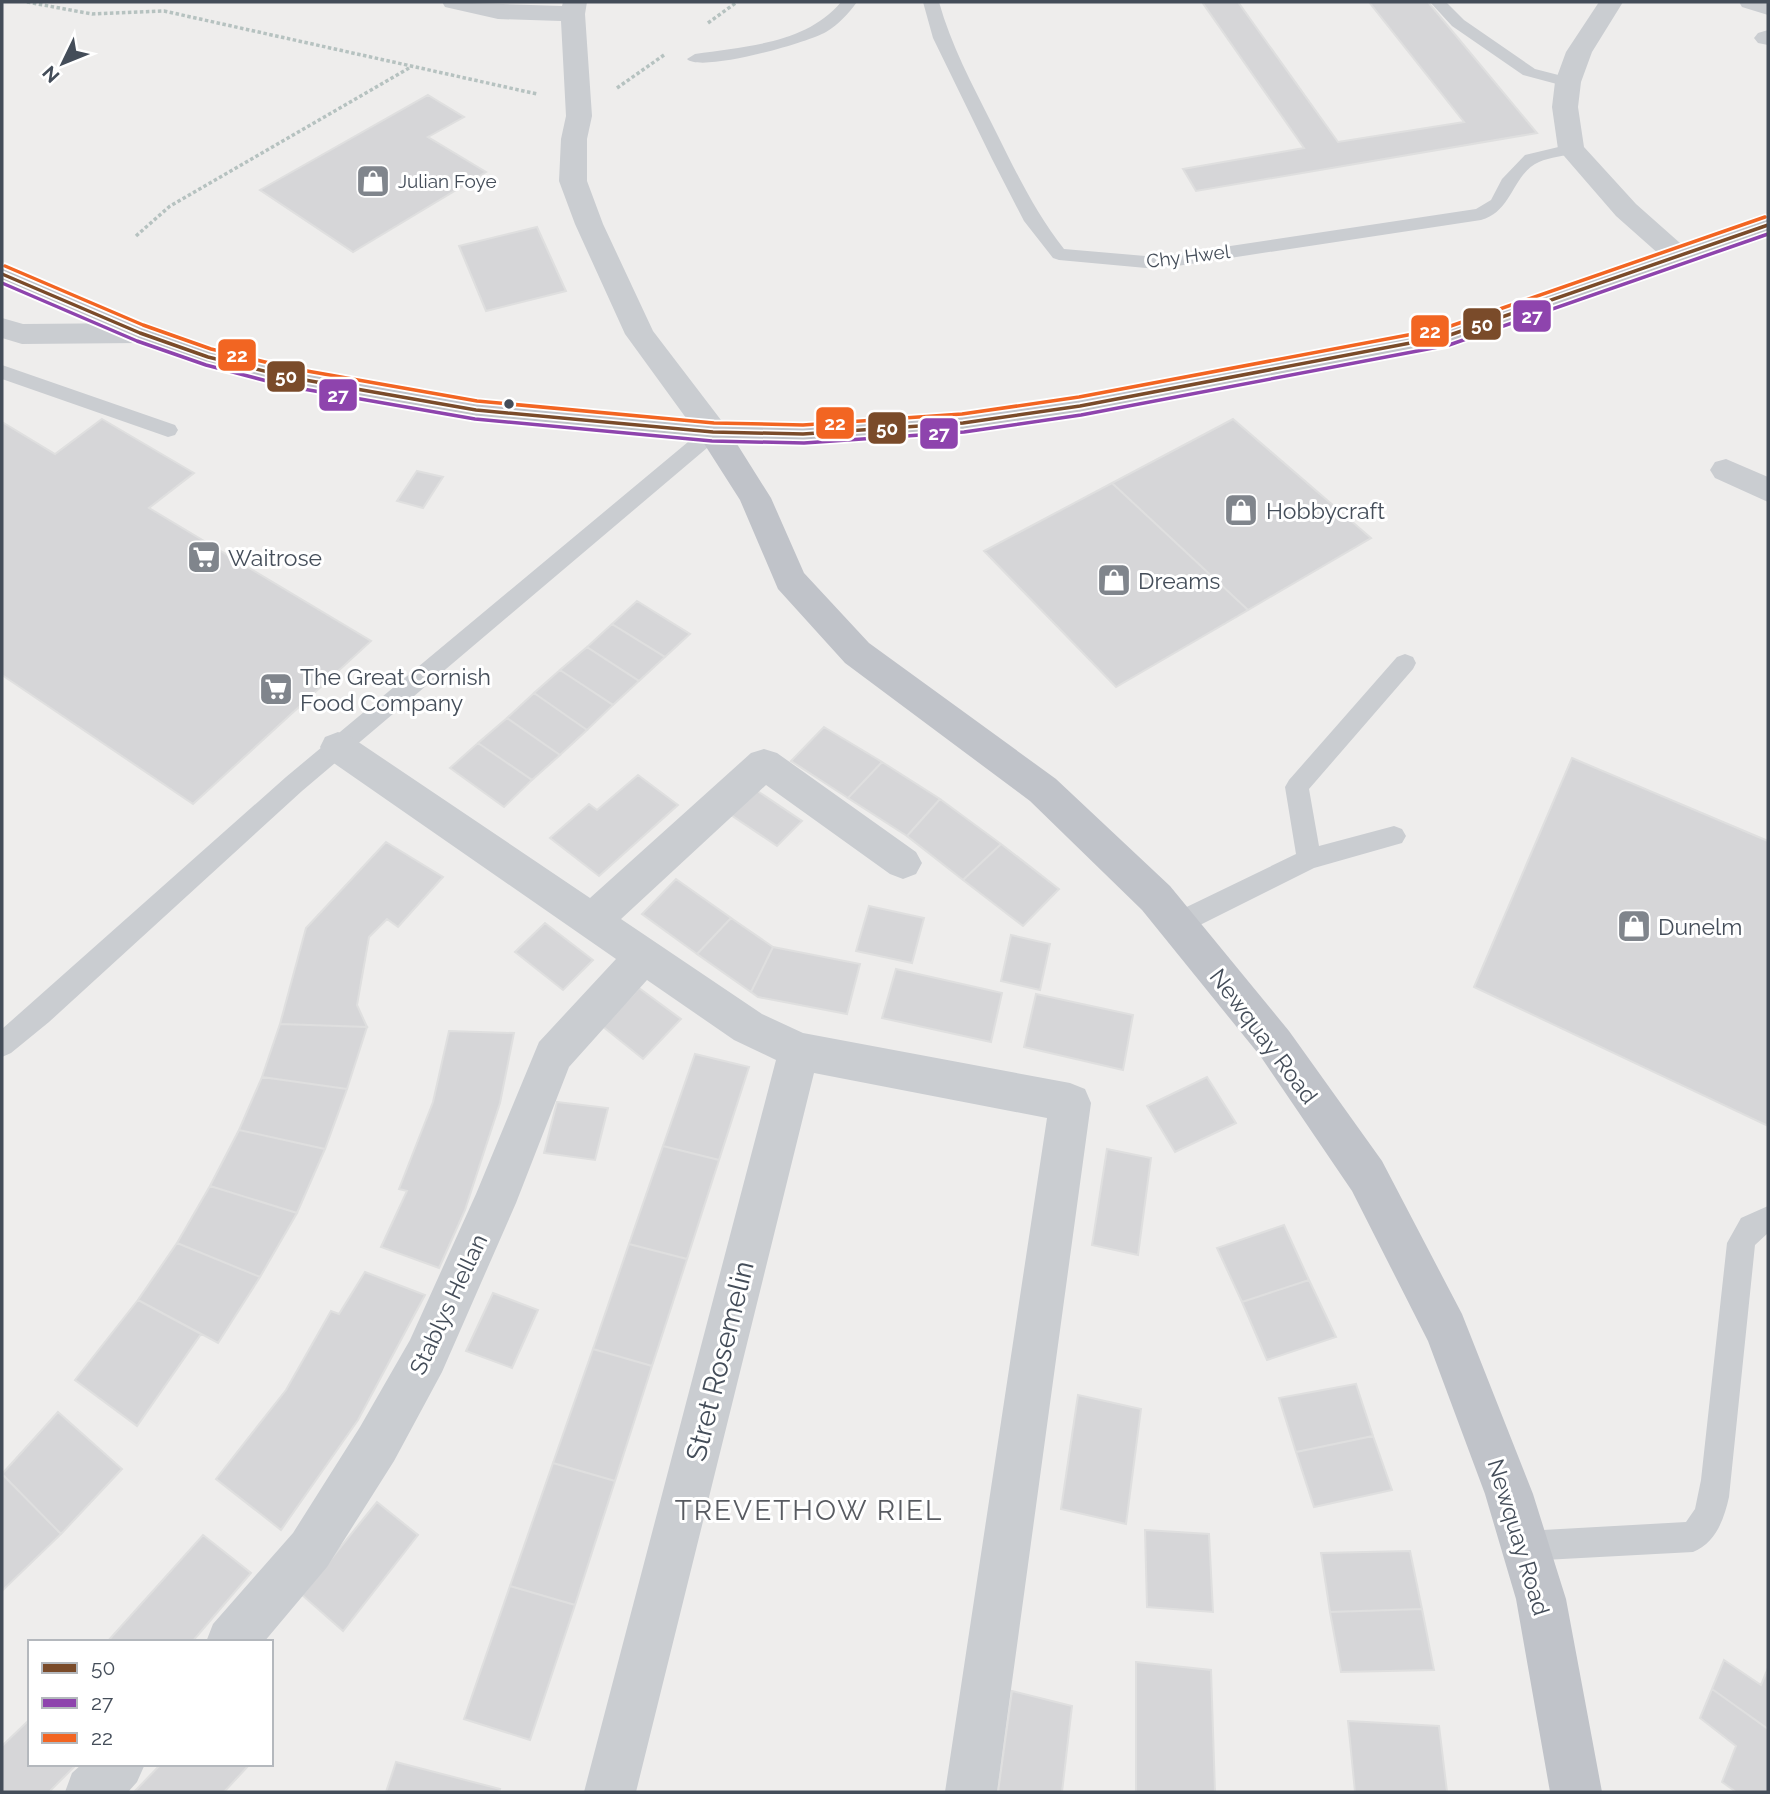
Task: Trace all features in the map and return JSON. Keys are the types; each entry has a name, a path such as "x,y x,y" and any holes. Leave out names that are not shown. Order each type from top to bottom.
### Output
{"highway":[{"path":"2,274 140,333 221,360 288,377 476,410 713,432 803,434 963,423 1080,405 1447,336 1768,225"},
{"name":"Newquay Road","path":"713,432 755,498 790,580 858,653 1043,790 1156,898 1275,1044 1367,1176 1446,1329 1509,1494 1541,1599 1576,1792"}],"street":[{"path":"454,2 498,12 574,8 579,107 574,139 573,181 589,224 640,334 713,432"},
{"path":"1611,2 1579,52 1568,82 1566,107 1571,149 1626,210 1679,257"},
{"path":"1751,2 1768,8"},
{"path":"2,328 22,334 140,333"},
{"path":"1726,470 1768,490"},
{"path":"338,747 748,1027 799,1051 1070,1103 971,1792"},
{"path":"593,920 764,764 903,863"},
{"name":"Stablys Hellan","path":"233,1640 310,1550 377,1444 426,1356 494,1203 553,1055 644,957"},
{"name":"Stret Rosemelin","path":"610,1792 799,1051"},
{"path":"91,1792 117,1766"}],"lane":[{"path":"695,60 793,40 835,20 849,2"},
{"name":"Chy Hwel","path":"932,2 941,38 1008,172 1033,221 1059,254 1157,263 1481,214 1498,203 1508,183 1531,159 1571,149"},
{"path":"1438,2 1458,23 1529,72 1568,82"},
{"path":"2,372 168,430"},
{"path":"2,1045 40,1014 294,784 713,432"},
{"path":"1309,859 1297,787 1405,663"},
{"path":"1177,925 1309,859 1394,836"},
{"path":"1525,1546 1693,1537 1704,1526 1711,1514 1715,1488 1741,1243 1747,1230 1768,1220"}],"path":[{"path":"27,2 92,14 164,11 579,107 670,51"},
{"path":"703,26 737,2"},
{"path":"136,236 170,206 410,67"}],"building":[{"path":"1202,2 1238,2 1338,142 1464,122 1369,2 1428,2 1537,133 1196,191 1183,169 1304,148"},
{"name":"Julian Foye","path":"428,95 464,117 428,137 486,172 353,252 260,190"},
{"path":"537,227 566,291 486,311 459,246"},
{"path":"102,419 194,473 149,508 371,641 193,804 2,675 2,422 55,454"},
{"name":"Hobbycraft","path":"1233,419 1371,538 1248,610 1112,483"},
{"path":"417,471 443,477 423,508 397,501"},
{"name":"Dreams","path":"1112,483 1248,610 1116,687 984,551"},
{"path":"637,601 690,634 665,657 612,624"},
{"path":"612,624 665,657 639,681 587,647"},
{"path":"587,647 639,681 613,705 560,670"},
{"path":"560,670 613,705 587,730 534,693"},
{"path":"534,693 587,730 560,755 507,718"},
{"path":"507,718 560,755 532,780 478,743"},
{"path":"824,727 882,762 848,798 791,761"},
{"path":"478,743 532,780 504,807 450,768"},
{"name":"Dunelm","path":"1572,758 1768,841 1768,1126 1474,987"},
{"path":"882,762 940,799 907,836 848,798"},
{"path":"638,775 678,805 599,876 550,838 589,804 597,810"},
{"path":"756,790 802,821 777,846 731,815"},
{"path":"940,799 1001,844 963,880 907,836"},
{"path":"386,842 443,877 398,927 387,919 369,937 357,1005 367,1027 280,1024 306,928"},
{"path":"1001,844 1059,889 1023,926 963,880"},
{"path":"676,879 731,918 697,954 642,914"},
{"path":"869,906 924,918 912,963 856,951"},
{"path":"731,918 773,947 751,992 697,954"},
{"path":"545,923 593,960 563,990 515,952"},
{"path":"1011,935 1050,944 1040,990 1001,981"},
{"path":"773,947 860,964 847,1014 758,997 751,992"},
{"path":"896,969 1002,993 991,1042 882,1018"},
{"path":"639,988 681,1019 643,1059 602,1026"},
{"path":"1036,994 1133,1015 1123,1070 1024,1047"},
{"path":"280,1024 367,1027 347,1089 262,1077"},
{"path":"449,1031 514,1033 500,1103 465,1210 439,1268 381,1247 407,1191 399,1189 433,1102"},
{"path":"695,1054 749,1067 719,1160 663,1146"},
{"path":"262,1077 347,1089 325,1149 239,1130"},
{"path":"1207,1077 1236,1123 1175,1152 1147,1106"},
{"path":"557,1102 608,1108 595,1160 544,1153"},
{"path":"239,1130 325,1149 297,1213 210,1186"},
{"path":"663,1146 719,1160 687,1259 629,1244"},
{"path":"1107,1149 1151,1158 1138,1255 1092,1245"},
{"path":"210,1186 297,1213 260,1277 177,1243"},
{"path":"1284,1225 1309,1280 1242,1302 1217,1248"},
{"path":"177,1243 260,1277 218,1343 138,1300"},
{"path":"629,1244 687,1259 652,1366 593,1349"},
{"path":"365,1272 425,1295 358,1420 281,1530 216,1479 286,1390 331,1311 339,1314"},
{"path":"1309,1280 1336,1337 1267,1360 1242,1302"},
{"path":"493,1293 538,1310 512,1368 466,1351"},
{"path":"138,1300 201,1334 137,1426 75,1380"},
{"path":"593,1349 652,1366 615,1481 553,1463"},
{"path":"1356,1384 1373,1436 1296,1452 1279,1398"},
{"path":"1078,1395 1141,1409 1126,1524 1061,1509"},
{"path":"58,1412 122,1469 61,1534 2,1474"},
{"path":"1373,1436 1392,1490 1314,1507 1296,1452"},
{"path":"553,1463 615,1481 575,1605 510,1586"},
{"path":"2,1474 61,1534 2,1591"},
{"path":"377,1502 418,1535 343,1631 302,1595"},
{"path":"1145,1530 1209,1534 1213,1612 1147,1607"},
{"path":"203,1535 251,1573 194,1640 109,1640"},
{"path":"1410,1551 1422,1609 1330,1612 1321,1553"},
{"path":"510,1586 575,1605 530,1740 464,1719"},
{"path":"1422,1609 1434,1670 1341,1672 1330,1612"},
{"path":"1724,1660 1761,1685 1768,1668 1768,1729 1712,1689"},
{"path":"1136,1662 1211,1670 1215,1792 1136,1792"},
{"path":"1712,1689 1768,1729 1768,1792 1736,1792 1722,1782 1736,1746 1700,1718"},
{"path":"1012,1691 1072,1706 1062,1792 998,1792"},
{"path":"28,1721 28,1766 75,1766 49,1792 2,1792 2,1746"},
{"path":"1348,1721 1439,1726 1447,1792 1355,1792"},
{"path":"396,1762 500,1789 499,1792 386,1792"},
{"path":"159,1766 248,1766 224,1792 134,1792"}],"transit line":[{"name":"22","path":"5,266 143,325 211,349 290,368 477,401 714,423 803,425 962,414 1079,397 1445,328 1765,217"},
{"name":"50","path":"2,274 140,333 208,357 288,377 476,410 713,432 803,434 963,423 1080,406 1447,336 1768,225"},
{"name":"27","path":"2,283 137,341 206,365 286,386 475,419 712,441 804,443 964,432 1081,415 1449,345 1768,234"}],"place":[{"name":"Julian Foye","path":"373,181"},
{"name":"Hobbycraft","path":"1241,510"},
{"name":"Waitrose","path":"204,557"},
{"name":"Dreams","path":"1114,580"},
{"name":"The Great Cornish Food Company","path":"276,689"},
{"name":"Dunelm","path":"1634,926"}],"district":[{"name":"TREVETHOW RIEL","path":"809,1510"}]}
